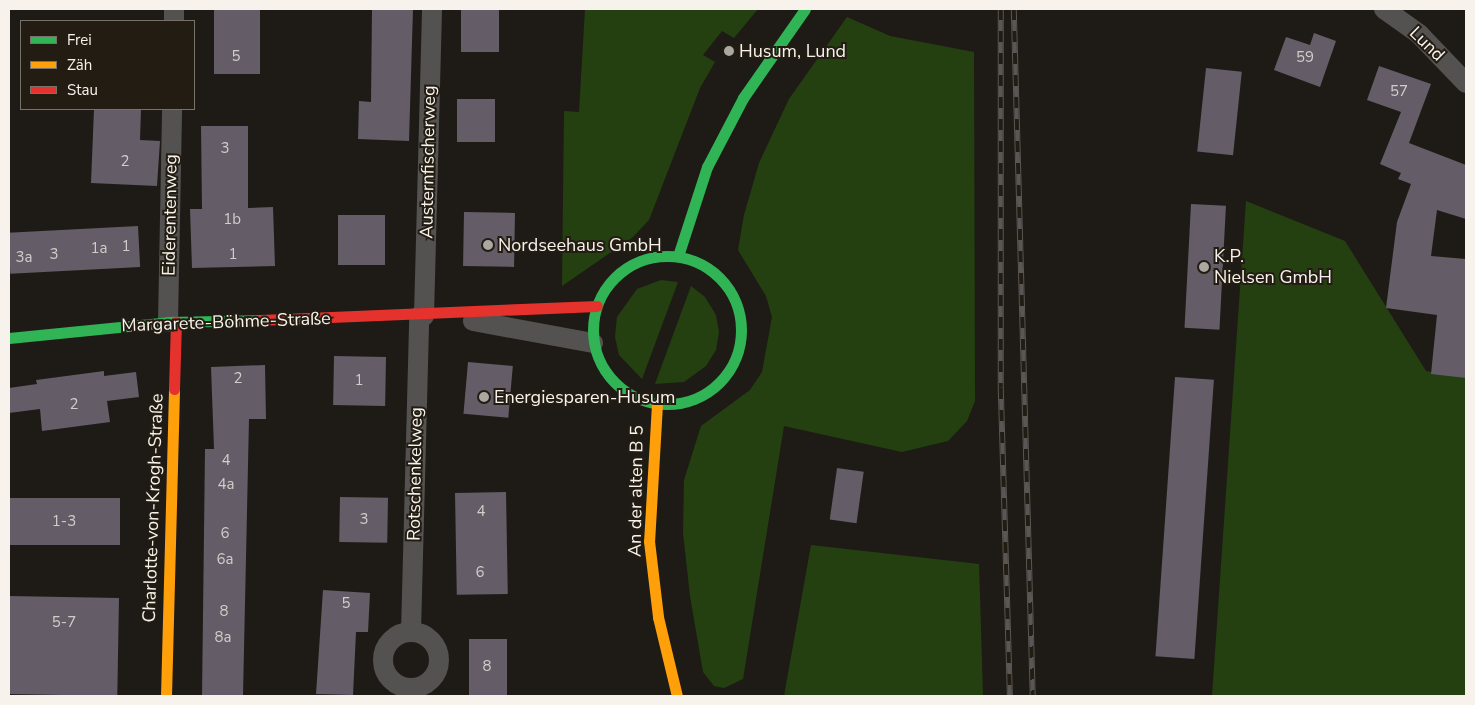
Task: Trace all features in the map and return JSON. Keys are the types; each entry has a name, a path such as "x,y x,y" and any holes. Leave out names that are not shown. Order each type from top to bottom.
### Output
{"main road":[{"path":"678,256 711,159 743,98 805,9"},
{"path":"678,256 702,264 723,280 736,302 742,327 738,353 727,376 708,393 684,403 657,404 636,398 616,384 601,366 594,343 596,306 609,284 628,267 652,257 678,256"},
{"name":"Margarete-Böhme-Straße","path":"9,338 172,322 444,316 596,306"},
{"name":"Charlotte-von-Krogh-Straße","path":"166,696 172,322"},
{"name":"An der alten B 5","path":"657,404 651,457 649,541 658,618 677,696"}],"street":[{"name":"Austernfischerweg","path":"422,316 432,9"},
{"name":"Lund","path":"1384,9 1419,34 1466,82"},
{"name":"Eiderentenweg","path":"172,110 172,322"},
{"name":"Rotschenkelweg","path":"411,632 422,316"},
{"name":"Margarete-Böhme-Straße","path":"444,316 594,343"}],"green space":[{"path":"585,9 758,9 734,38 722,31 703,55 715,62 700,88 649,220 633,237 562,286 564,111 579,112"},
{"path":"847,17 890,36 974,52 975,401 967,421 948,441 902,452 784,426 743,679 724,688 714,686 703,672 690,596 683,533 684,480 701,426 750,390 762,372 772,317 766,296 738,250 744,215 759,163 789,99"},
{"path":"1246,201 1345,241 1426,371 1466,378 1466,696 1212,696"},
{"path":"661,280 678,282 642,379 619,355 615,337 617,317 637,289"},
{"path":"691,286 705,297 716,315 719,332 716,350 706,366 684,382 655,384"},
{"path":"811,545 979,564 983,696 784,696"}],"building":[{"path":"214,9 260,9 260,74 214,74"},
{"path":"372,9 413,9 409,141 358,139 359,101 371,102"},
{"path":"461,10 499,10 499,52 461,52"},
{"path":"1314,33 1336,41 1320,87 1274,70 1286,37 1310,45"},
{"path":"1379,66 1431,84 1409,143 1466,165 1466,219 1437,210 1431,256 1466,259 1466,378 1431,374 1437,315 1386,308 1397,222 1411,184 1398,179 1401,173 1380,164 1401,112 1367,100"},
{"path":"1206,68 1242,72 1233,155 1197,152"},
{"path":"457,99 495,99 495,142 457,142"},
{"path":"94,110 141,110 140,140 160,141 157,186 91,183"},
{"path":"201,126 248,126 248,208 273,207 275,266 192,268 190,209 202,209"},
{"name":"K.P. Nielsen GmbH","path":"1191,204 1226,206 1219,330 1185,328"},
{"path":"464,212 515,213 514,267 463,266"},
{"path":"338,215 385,215 385,265 338,265"},
{"path":"138,226 140,267 10,274 9,233"},
{"path":"334,356 386,357 385,406 333,405"},
{"path":"468,362 513,366 508,418 463,414"},
{"path":"265,365 266,419 249,419 243,696 202,696 205,449 214,449 211,367"},
{"path":"104,371 104,376 136,372 139,397 107,401 110,422 42,431 40,409 9,413 9,388 37,384 36,380"},
{"path":"1175,377 1214,380 1194,659 1155,656"},
{"path":"837,468 864,472 857,523 830,519"},
{"path":"506,492 508,594 457,595 455,493"},
{"path":"340,497 388,498 387,543 339,542"},
{"path":"9,498 120,498 120,545 9,545"},
{"path":"323,590 370,593 368,632 356,632 353,695 316,694"},
{"path":"9,596 119,598 117,696 9,694"},
{"path":"469,639 507,639 507,696 469,696"}],"railway":[{"path":"1001,9 1001,388 1010,696"},
{"path":"1014,9 1033,696"}],"traffic: fast":[{"path":"678,256 707,167 743,98 805,9"},
{"path":"667,256 681,257 695,262 708,268 719,278 729,289 735,302 740,316 741,330 740,344 735,358 729,371 719,382 708,392 695,398 681,403 667,404 653,403 639,398 626,392 615,382 605,371 599,358 594,344 593,330 594,316 599,302 605,289 615,278 626,268 639,262 653,257 667,256"},
{"path":"9,338 168,322 260,320"}],"traffic: slow":[{"path":"166,696 174,389"},
{"path":"657,404 649,541 658,617 677,696"}],"traffic: jam":[{"path":"260,320 597,306"},
{"path":"174,389 176,322"}],"place":[{"name":"Husum, Lund","path":"729,51"},
{"name":"Nordseehaus GmbH","path":"488,245"},
{"name":"K.P. Nielsen GmbH","path":"1204,267"},
{"name":"Energiesparen-Husum","path":"484,397"}]}
